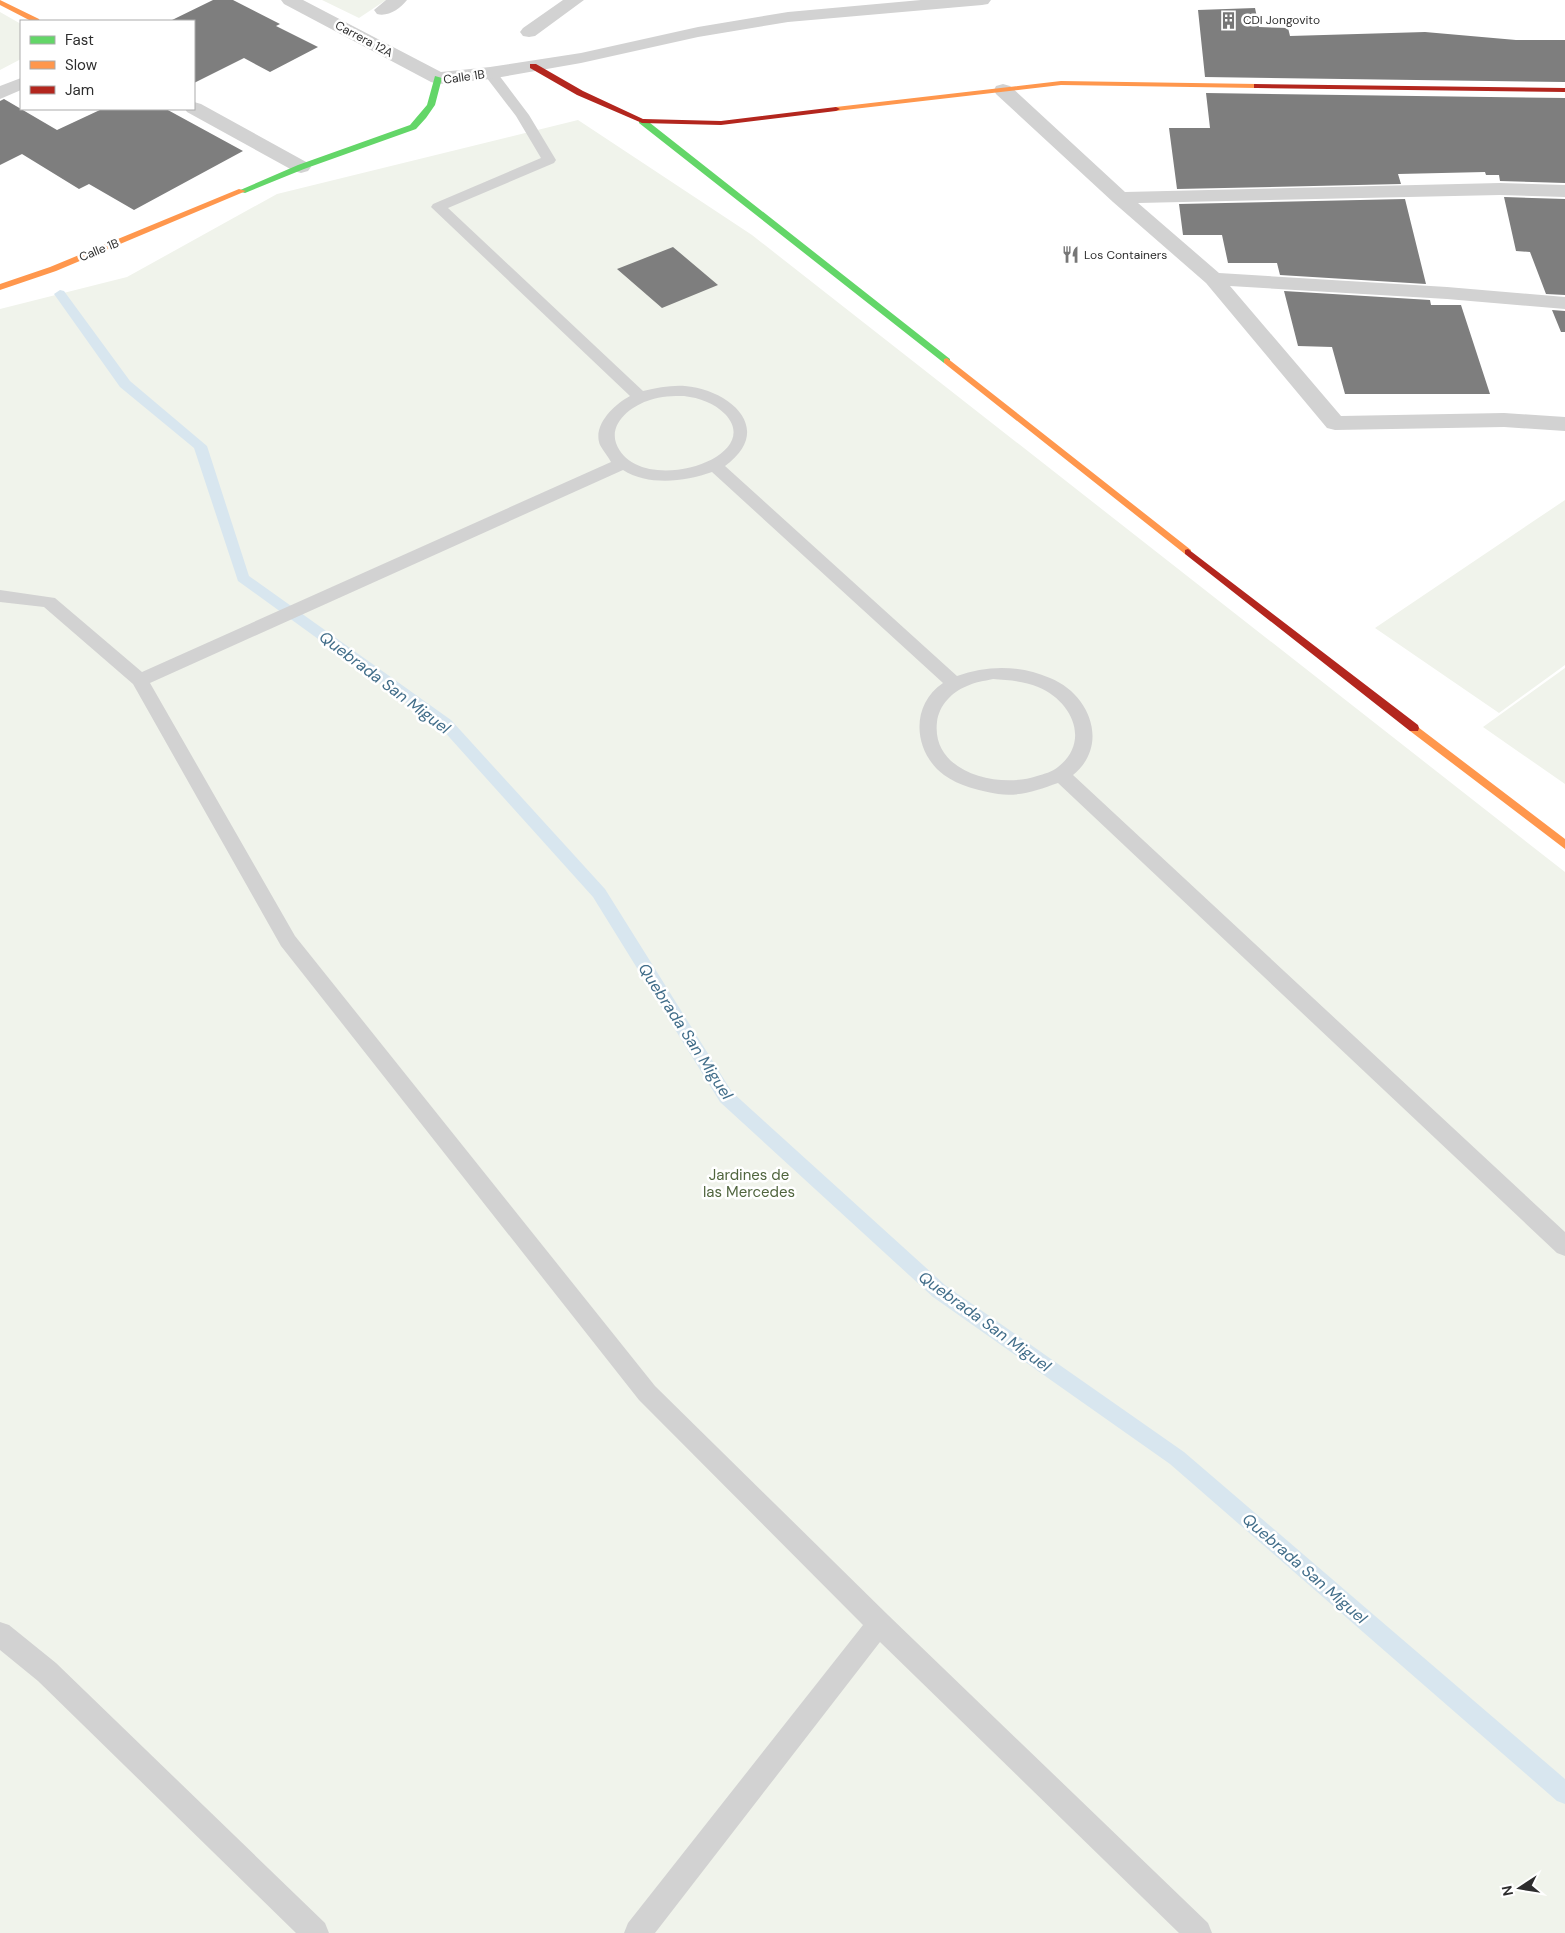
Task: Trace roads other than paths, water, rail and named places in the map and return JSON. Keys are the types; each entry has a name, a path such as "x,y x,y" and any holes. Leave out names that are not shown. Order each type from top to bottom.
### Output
{"street":[{"name":"Carrera 12A","path":"290,0 438,78"},
{"path":"528,32 575,0"},
{"name":"Calle 1B","path":"0,287 53,269 301,167 413,127 424,119 432,108 438,94 438,78 490,73 581,58 698,32 788,17 982,0"},
{"path":"0,2 34,20"},
{"path":"534,66 580,93 642,121 1338,669 1565,845"},
{"path":"642,121 721,123 1061,82 1565,90"},
{"path":"0,93 20,84"},
{"path":"1003,90 1120,198 1213,279 1335,424 1504,420 1565,424"},
{"path":"195,109 301,167"},
{"path":"1120,198 1500,189 1565,191"},
{"path":"1213,279 1447,293 1565,303"}],"lane":[{"path":"490,73 522,115 549,160 438,206 640,397"},
{"path":"684,391 715,399 727,407 738,420 741,434 736,448 715,466 692,474 675,476 651,474 623,463 610,448 607,439 608,424 622,406 640,397 661,392 684,391"},
{"path":"140,680 623,463"},
{"path":"715,466 955,684"},
{"path":"0,596 50,602 140,680 288,941 647,1393 879,1624 1198,1933"},
{"path":"993,673 1010,674 1037,679 1061,692 1077,708 1084,723 1085,743 1077,760 1061,775 1027,788 1004,788 976,784 959,776 939,760 928,739 926,719 937,698 955,684 968,678 993,673"},
{"path":"1061,775 1565,1246"},
{"path":"638,1933 879,1624"},
{"path":"0,1634 47,1672 315,1933"}],"waterway":[{"name":"Quebrada San Miguel","path":"60,294 125,384 200,446 243,578 446,724 599,893 726,1097 939,1291 1177,1458 1565,1793"}],"place":[{"name":"CDI Jongovito","path":"1229,20"},
{"name":"Los Containers","path":"1070,255"}],"park label":[{"name":"Jardines de las Mercedes","path":"749,1184"}]}
